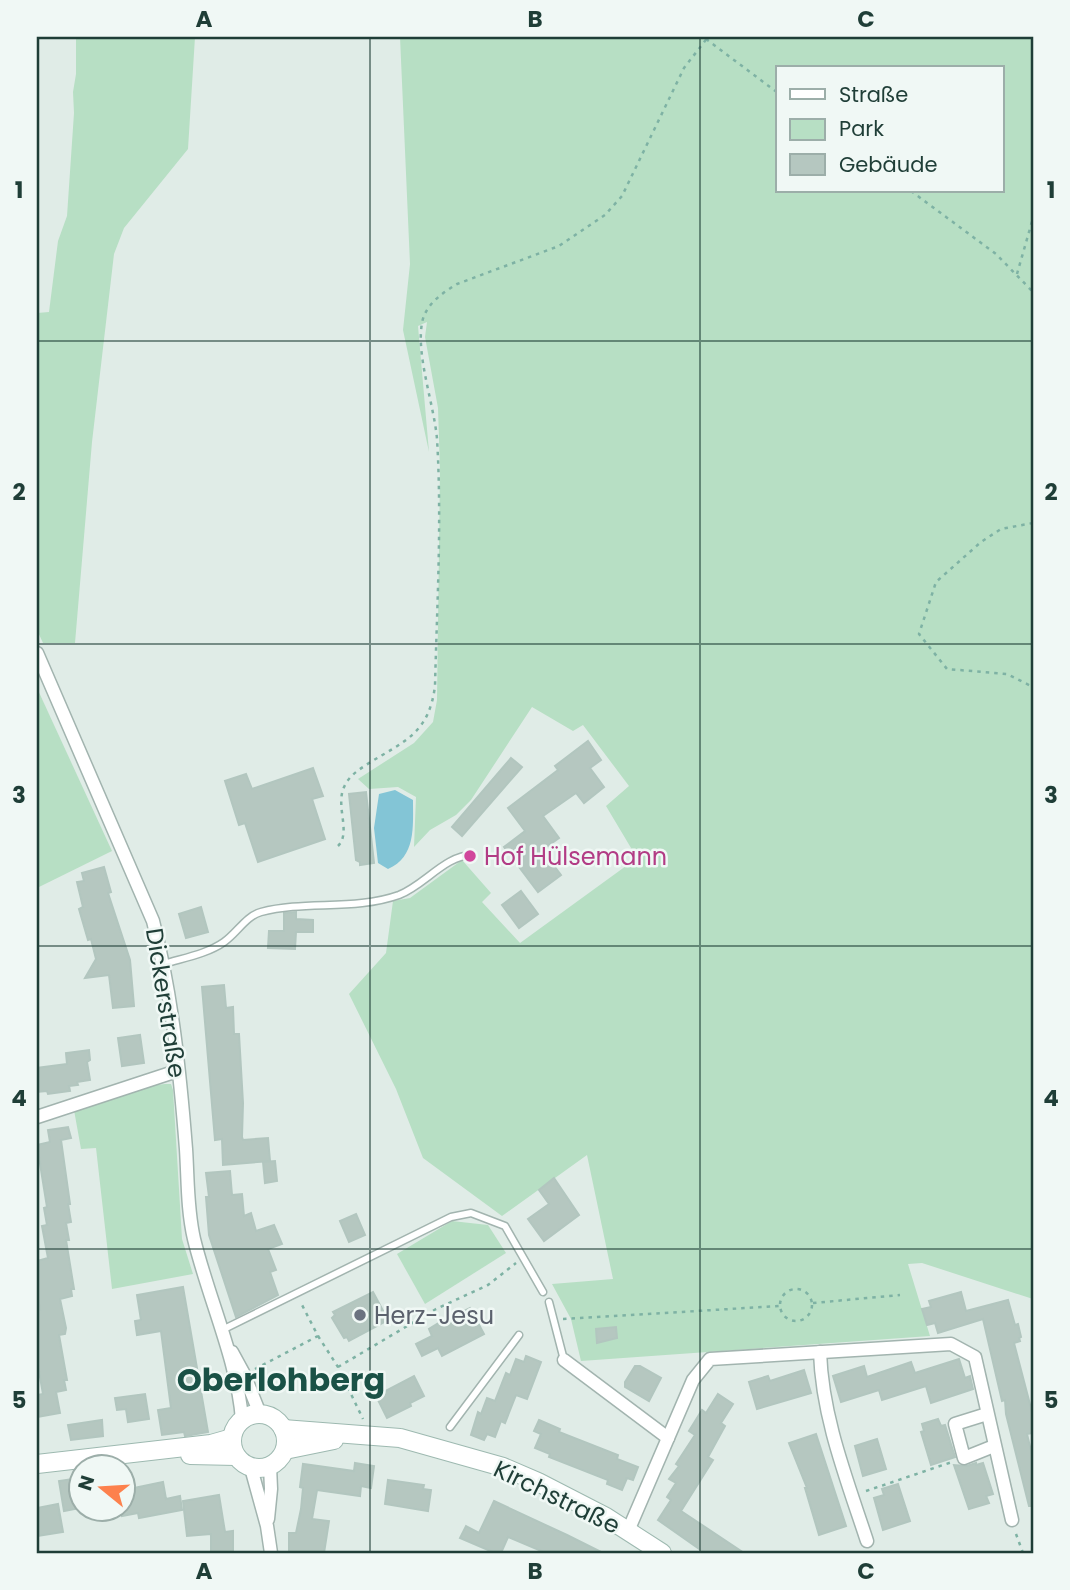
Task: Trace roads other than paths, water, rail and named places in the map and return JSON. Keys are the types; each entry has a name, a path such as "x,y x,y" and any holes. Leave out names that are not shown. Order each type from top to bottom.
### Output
{"street":[{"name":"Dickerstraße","path":"37,653 153,921 164,964 186,1150 187,1195 194,1239 234,1377 242,1420"},
{"path":"37,1117 177,1071"},
{"name":"Dickerstraße","path":"220,1331 244,1374 260,1414"},
{"path":"628,1531 692,1380 710,1359 951,1344 975,1357 1012,1520"},
{"path":"820,1352 821,1373 834,1436 867,1541"},
{"path":"564,1360 668,1438"},
{"path":"251,1468 270,1466 281,1458 285,1450 283,1429 274,1418 260,1414 242,1420 234,1431 234,1447 251,1468 267,1526 271,1553"},
{"path":"987,1414 955,1424 964,1458 995,1446"},
{"name":"Kirchstraße","path":"283,1429 400,1438 503,1467 576,1501 662,1553"},
{"name":"Kirchstraße","path":"285,1450 306,1444 368,1436"},
{"path":"37,1464 211,1444 234,1447"},
{"path":"267,1526 271,1489 270,1466"}],"lane":[{"path":"164,964 214,948 257,913 292,906 385,899 412,889 453,859 462,855 473,855"},
{"path":"220,1331 451,1217 471,1213 505,1226 542,1292"},
{"path":"549,1302 564,1360"},
{"path":"450,1427 519,1335"}],"water":[{"path":"395,790 413,800 412,831 404,857 388,869 378,863 374,828 379,794"}],"place":[{"name":"Hof Hülsemann","path":"470,856"},
{"name":"Herz-Jesu","path":"360,1315"}],"district":[{"name":"Oberlohberg","path":"281,1379"}]}
